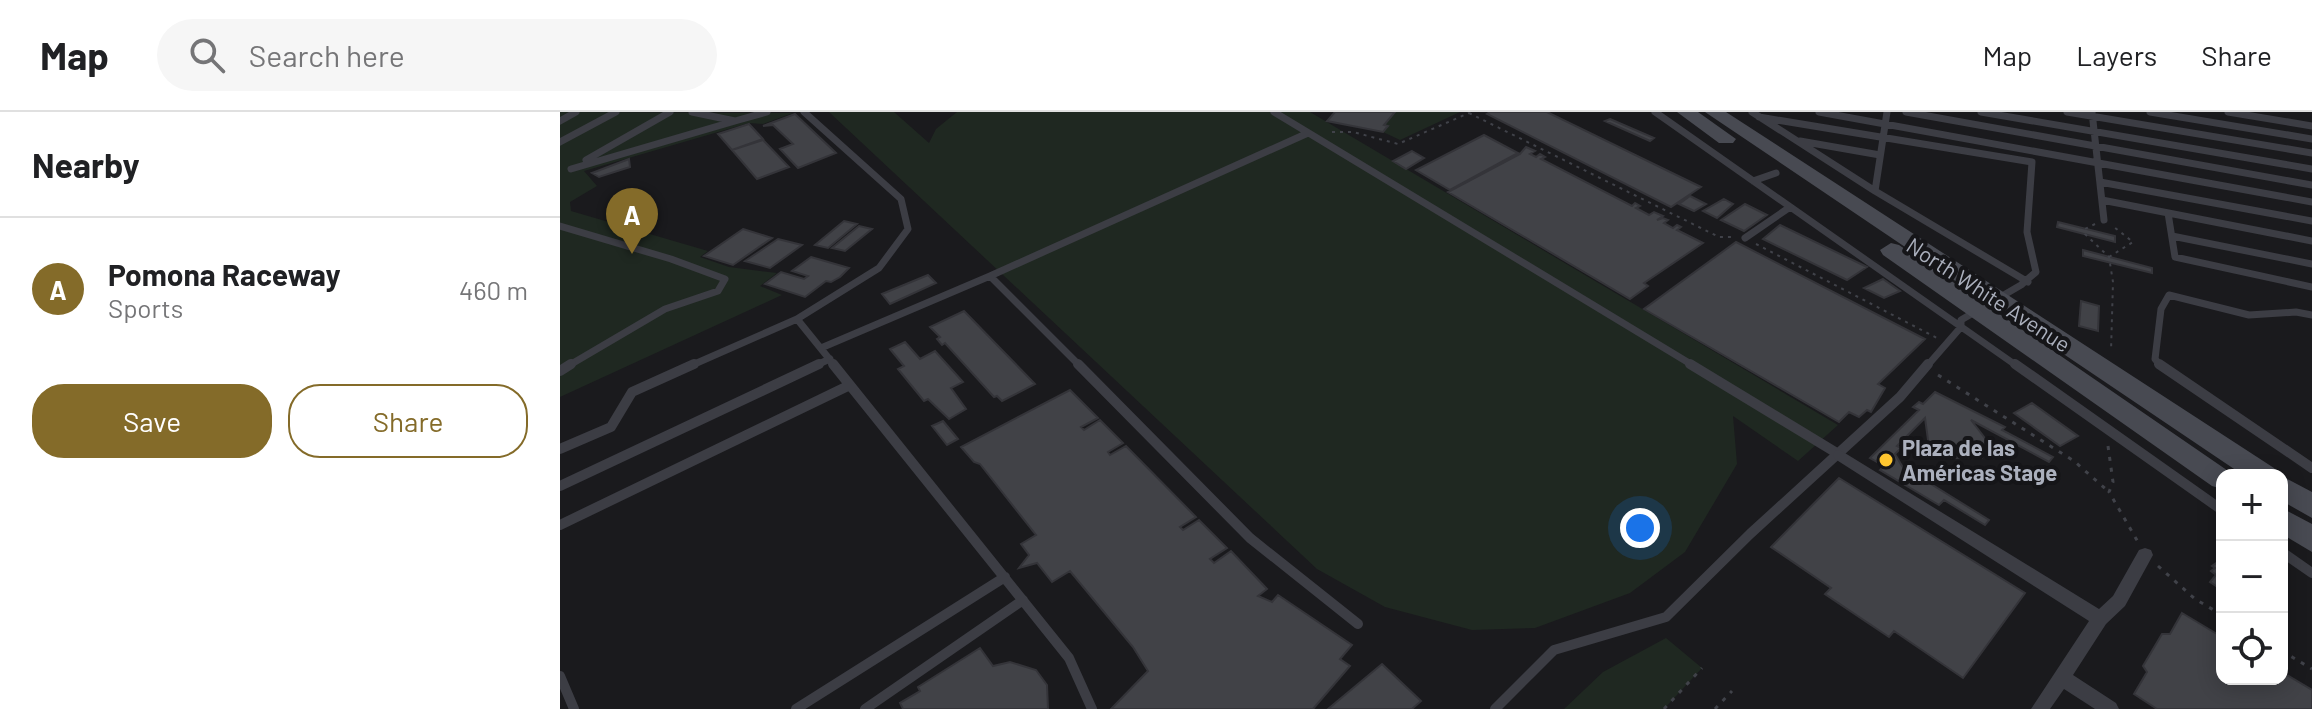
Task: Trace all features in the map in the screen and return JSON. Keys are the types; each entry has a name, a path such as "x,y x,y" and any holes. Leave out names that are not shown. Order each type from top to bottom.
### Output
{"main road":[{"name":"North White Avenue","path":"1686,112 1981,308 2254,469"},
{"name":"North White Avenue","path":"1714,112 1981,308 2216,474"},
{"path":"2288,491 2312,507"},
{"path":"2288,523 2312,540"}],"street":[{"path":"1840,455 2100,619"},
{"path":"2040,709 2100,619 2119,601 2145,555"},
{"path":"2061,677 2110,709"}],"lane":[{"path":"560,121 576,112"},
{"path":"560,142 616,112"},
{"path":"560,176 670,112"},
{"path":"692,112 735,121"},
{"path":"571,169 767,112"},
{"path":"560,449 611,427 632,392 797,319 879,268 908,229 901,199 804,112"},
{"path":"1274,112 1840,455"},
{"path":"1284,118 1294,112"},
{"path":"1655,112 1790,207 1981,308 2216,505"},
{"path":"1819,112 2312,202"},
{"path":"1875,191 1887,112"},
{"path":"1906,112 2312,185"},
{"path":"1981,112 2311,171"},
{"path":"2067,112 2312,153"},
{"path":"2150,112 2312,139"},
{"path":"2228,112 2312,126"},
{"path":"2287,112 2311,171"},
{"path":"1756,114 1875,191 2028,282"},
{"path":"1495,709 1554,650 1666,617 1750,534 1900,397 1981,308 2028,282 2036,272 2027,232 2032,162 1756,114"},
{"path":"2092,114 2104,220"},
{"path":"821,348 1308,133"},
{"path":"1796,140 1880,155"},
{"path":"1753,181 1776,173"},
{"path":"2100,182 2312,221"},
{"path":"2102,200 2312,241"},
{"path":"1745,238 1790,207"},
{"path":"2168,213 2175,257 2312,287"},
{"path":"560,226 671,259 725,279 718,291 665,309 560,371"},
{"path":"2172,236 2312,264"},
{"path":"990,276 1250,538 1358,624"},
{"path":"2312,315 2278,312 2251,316 2191,296 2169,295 2161,309 2155,359 2165,371 2312,468"},
{"path":"797,319 1069,658 1092,709"},
{"path":"560,486 830,359"},
{"path":"560,525 850,385"},
{"path":"2288,556 2312,573"},
{"path":"796,709 1005,577"},
{"path":"865,709 1023,600"},
{"path":"560,676 574,709"}],"path":[{"path":"1308,133 1353,132 1398,144 1470,112 1719,237 1745,238 1948,344"},
{"path":"2109,257 2133,242 2104,220 2085,229 2085,234 2109,257 2113,282 2110,355"},
{"path":"1927,368 2074,461 2109,492 2145,555 2195,599 2219,613"},
{"path":"2108,442 2113,482 2109,492"},
{"path":"2288,655 2312,669"},
{"path":"1664,709 1702,668"},
{"path":"1715,709 1732,691"}],"shaded area":[{"path":"560,112 793,113 763,124 749,123 584,171 597,186 570,202 571,211 708,251 700,257 729,267 777,273 760,286 782,295 560,397"},
{"path":"829,112 894,112 929,143 936,129 957,112 1310,112 1838,425 1798,461 1733,416 1737,464 1685,552 1630,593 1535,628 1472,630 1385,607 1317,569"},
{"path":"1395,112 1460,112 1400,140 1383,132 1387,127 1384,125"},
{"path":"1666,638 1702,668 1664,709 1564,709 1603,672"}],"building":[{"path":"1335,112 1395,112 1384,125 1388,126 1383,132 1327,121"},
{"path":"1547,112 1701,187 1671,207 1487,114"},
{"path":"795,114 836,153 798,168 780,149 793,144 773,125 763,126"},
{"path":"1610,119 1654,138 1650,141 1605,121"},
{"path":"749,124 763,139 732,150 718,134"},
{"path":"1484,135 1518,153 1450,190 1416,170"},
{"path":"763,140 789,167 757,179 732,150"},
{"path":"1526,147 1535,151 1530,154 1536,157 1540,154 1545,157 1541,159 1632,206 1635,203 1640,206 1636,208 1649,215 1654,212 1663,216 1657,220 1668,220 1664,223 1673,228 1677,225 1681,227 1677,230 1703,243 1644,283 1648,286 1630,299 1448,192 1520,154"},
{"path":"1412,151 1424,158 1406,169 1393,161"},
{"path":"629,159 630,167 599,177 592,173"},
{"path":"1690,196 1706,204 1694,211 1679,204"},
{"path":"1724,199 1733,204 1717,218 1703,211"},
{"path":"1745,204 1767,215 1744,231 1721,220"},
{"path":"844,221 857,224 828,248 815,245"},
{"path":"2058,222 2115,236 2115,242 2057,227"},
{"path":"1780,225 1867,267 1847,280 1763,239"},
{"path":"859,226 872,229 845,251 832,248"},
{"path":"743,229 772,238 733,265 704,256"},
{"path":"778,239 802,245 770,268 745,261"},
{"path":"1736,242 1925,339 1878,384 1885,388 1871,412 1867,410 1859,417 1849,412 1839,422 1644,309"},
{"path":"2083,250 2152,268 2152,273 2083,256"},
{"path":"811,257 849,268 840,277 826,281 805,297 765,284 781,272 804,279 808,276 792,271"},
{"path":"928,275 936,283 890,304 882,294"},
{"path":"1883,279 1900,291 1884,298 1864,288"},
{"path":"2081,301 2099,306 2098,331 2079,326"},
{"path":"964,311 1035,384 1002,401 994,397 945,343 942,345 937,339 940,337 930,327"},
{"path":"905,342 920,359 935,351 963,382 951,388 966,409 949,419 928,399 924,401 898,369 904,366 890,349"},
{"path":"1070,390 1098,418 1081,427 1084,430 1100,420 1123,443 1108,452 1110,455 1126,446 1196,517 1180,527 1183,530 1199,520 1227,548 1210,559 1214,563 1231,551 1267,589 1258,596 1272,602 1278,595 1352,645 1340,659 1350,666 1313,709 1111,709 1148,671 1133,647 1070,571 1052,582 1037,563 1019,568 1029,555 1021,544 1036,535 980,464 974,462 961,447"},
{"name":"Plaza de las Américas Stage","path":"1935,392 2005,427 2002,430 2053,457 2049,462 1971,420 1991,446 1982,458 1949,458 1929,447 1925,418 1897,446 1901,448 1895,454 1902,466 1989,520 1985,525 1944,500 1939,505 1880,470 1884,466 1870,458 1919,410 1913,407 1919,402 1923,404"},
{"path":"2032,403 2078,436 2060,446 2014,413"},
{"path":"943,421 958,439 947,445 932,426"},
{"path":"1839,478 2025,593 1963,678 1894,631 1889,637 1825,594 1831,588 1771,547"},
{"path":"2182,613 2216,633 2216,685 2288,685 2288,676 2312,690 2312,709 2157,709 2134,694 2147,672 2143,666 2162,634 2170,634"},
{"path":"980,648 993,666 1010,662 1036,670 1047,685 1048,709 903,709 900,703 920,691 918,687"},
{"path":"1382,664 1421,701 1412,709 1328,709"}],"place":[{"name":"Pomona Raceway","path":"632,254"},
{"name":"Plaza de las Américas Stage","path":"1886,460"}]}
